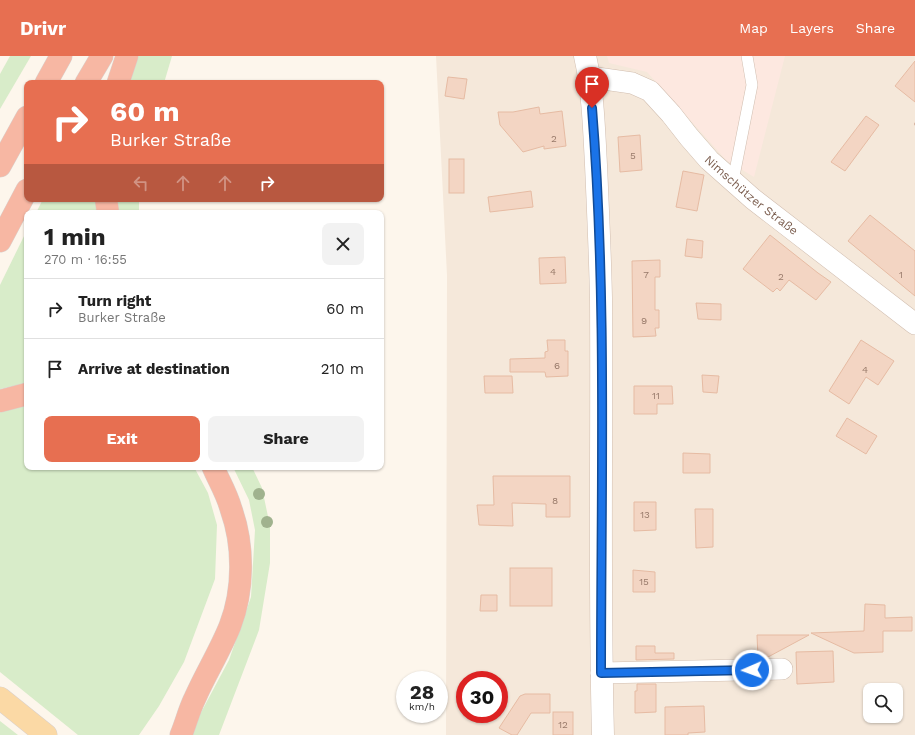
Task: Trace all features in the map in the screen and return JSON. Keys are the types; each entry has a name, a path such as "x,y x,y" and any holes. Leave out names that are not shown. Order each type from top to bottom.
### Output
{"highway":[{"path":"48,80 62,56"},
{"path":"88,80 102,56"},
{"path":"119,80 127,56"},
{"path":"0,166 24,122"},
{"path":"0,241 24,196"},
{"path":"0,401 24,395"},
{"path":"166,735 194,698 218,652 230,625 239,589 240,552 237,530 232,510 214,470"},
{"path":"182,735 194,698"}],"main road":[{"path":"0,698 46,735"}],"street":[{"path":"584,56 590,77 600,258 602,416 601,673 603,735"},
{"name":"Nimschützer Straße","path":"590,77 632,83 650,91 709,160 753,199 915,324"},
{"path":"601,673 782,669"}],"lane":[{"path":"733,181 752,85 747,56"}],"shaded area":[{"path":"436,56 915,56 915,735 446,735 446,723 448,723 448,671 446,671 447,275"},
{"path":"607,56 785,56 754,177 726,160 647,72 609,63"}],"green space":[{"path":"10,56 31,56 0,109 0,74"},
{"path":"135,56 172,56 165,80 127,80"},
{"path":"42,202 96,202 98,210 38,210"},
{"path":"116,202 139,202 139,210 118,210"},
{"path":"24,236 24,384 0,389 0,285"},
{"path":"24,401 24,470 196,470 208,493 217,525 215,579 184,662 159,706 139,735 78,735 0,672 0,407"},
{"path":"234,470 253,470 262,488 270,526 270,563 259,630 219,735 190,735 229,660 251,597 255,530 249,500"},
{"path":"0,721 18,735 0,735"}],"building":[{"path":"915,61 915,102 895,86"},
{"path":"448,77 467,79 464,99 445,96"},
{"path":"539,107 540,114 562,111 566,146 544,149 544,146 523,152 500,125 498,112 513,112"},
{"path":"866,116 879,125 845,171 831,162"},
{"path":"640,135 642,170 620,172 618,137"},
{"path":"449,159 464,159 464,193 449,193"},
{"path":"683,171 704,175 697,211 676,207"},
{"path":"531,191 533,207 490,212 488,197"},
{"path":"870,215 915,251 915,296 848,241"},
{"path":"770,235 831,282 816,300 789,280 780,291 777,288 773,292 743,269"},
{"path":"687,239 703,241 702,258 685,256"},
{"path":"565,257 566,283 540,284 539,258"},
{"path":"660,260 660,277 655,277 655,310 659,310 659,328 655,328 656,336 633,337 632,261"},
{"path":"696,303 721,304 721,320 698,319"},
{"path":"547,340 565,340 565,351 568,351 568,376 546,377 545,372 510,372 510,359 545,358 545,352 548,351"},
{"path":"861,340 894,361 878,385 866,377 849,404 829,391"},
{"path":"702,375 719,376 717,393 703,392"},
{"path":"484,376 512,376 513,393 485,393"},
{"path":"634,386 672,386 673,404 657,404 657,414 634,414"},
{"path":"847,418 877,436 866,454 836,436"},
{"path":"683,453 710,454 710,473 683,473"},
{"path":"493,476 570,476 570,517 546,517 546,504 512,503 513,526 479,525 477,505 494,505"},
{"path":"634,502 656,502 656,530 634,531"},
{"path":"695,509 713,509 713,547 696,548"},
{"path":"510,568 552,568 552,606 510,606"},
{"path":"633,570 655,572 655,592 633,592"},
{"path":"481,595 497,595 497,611 480,611"},
{"path":"865,604 885,605 885,618 912,617 912,631 883,631 883,652 854,653 811,633 864,631"},
{"path":"757,635 809,635 768,657 758,658"},
{"path":"636,646 655,646 655,653 674,653 674,659 636,660"},
{"path":"833,651 834,682 797,684 796,652"},
{"path":"637,684 656,684 656,712 635,713 635,691 637,691"},
{"path":"525,694 550,694 550,713 531,713 517,735 512,735 499,728 502,723 508,723 508,714 520,696"},
{"path":"704,706 705,732 688,733 688,735 665,735 665,707"},
{"path":"553,712 573,712 573,735 553,735"}],"route":[{"path":"592,108 600,258 602,416 601,673 752,670"}]}
